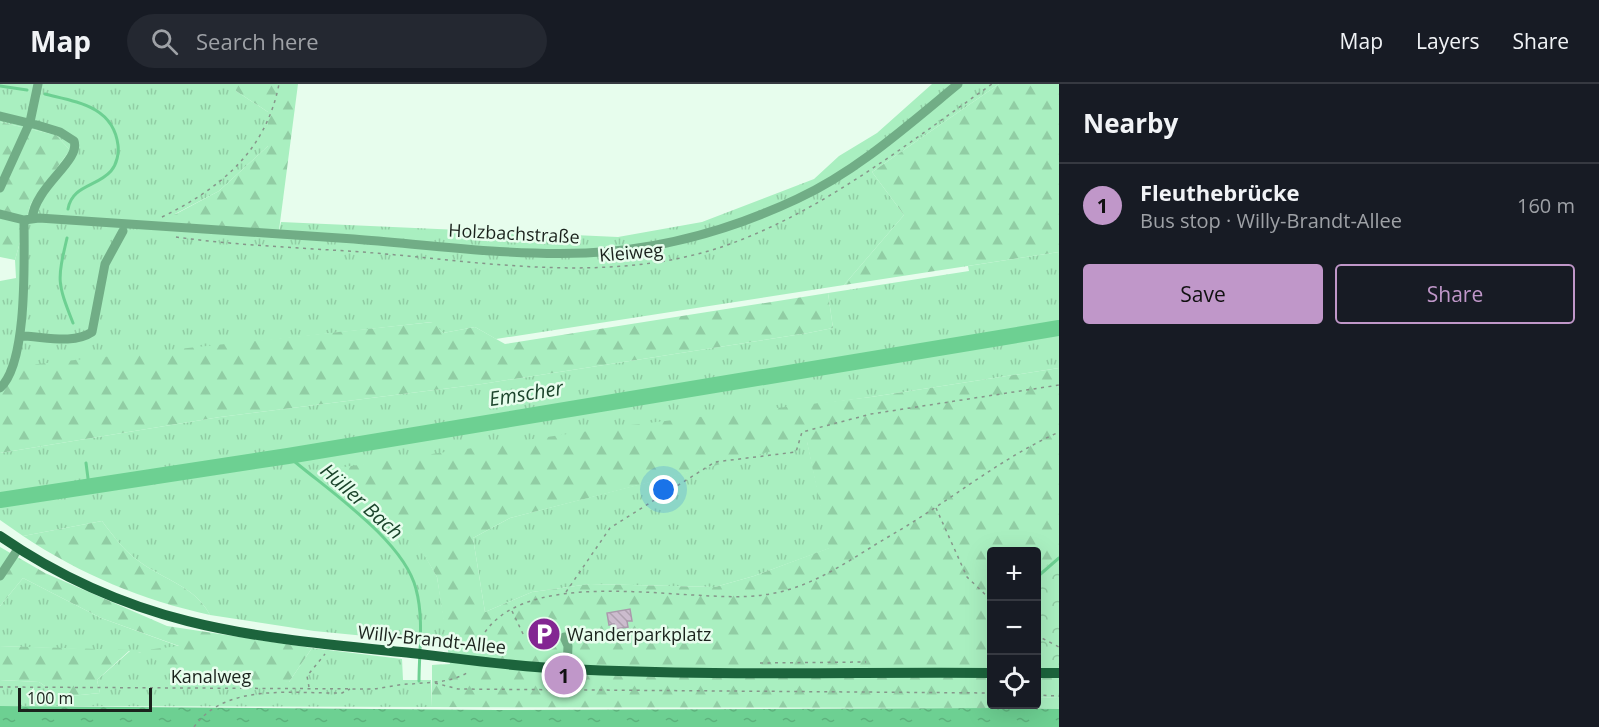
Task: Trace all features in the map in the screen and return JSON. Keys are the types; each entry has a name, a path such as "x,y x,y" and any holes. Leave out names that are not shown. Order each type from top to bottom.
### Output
{"main road":[{"name":"Willy-Brandt-Allee","path":"0,536 72,580 111,598 164,617 222,630 330,645 567,669 987,673"},
{"path":"1041,673 1059,673"}],"lane":[{"path":"0,188 30,122 38,84"},
{"name":"Holzbachstraße","path":"0,214 28,220 156,225 533,252 587,252 644,246 714,231 799,198 860,162 958,84"},
{"path":"0,116 30,122 60,132 74,141 76,147 73,157 41,192 28,220 20,336 9,380 0,388"},
{"path":"20,336 66,339 87,336 92,332 105,264 123,231"},
{"path":"0,576 18,549"},
{"path":"564,637 568,646 567,669"}],"path":[{"path":"156,225 156,220 206,194 232,172 258,139 276,102 279,84"},
{"name":"Kleiweg","path":"166,235 517,265 612,268 661,262 729,245 790,218 842,189 992,84"},
{"path":"565,593 610,528 715,462 795,452 802,432 871,414 1059,385"},
{"path":"474,654 488,627 498,617 511,610 565,593 643,591 734,597 787,591 839,568 1020,450 1059,432"},
{"path":"935,507 967,577 987,596"},
{"path":"511,610 525,638"},
{"path":"1041,638 1059,647"},
{"path":"309,688 307,675 330,645"},
{"path":"435,683 470,672 472,665"},
{"path":"435,683 458,689 987,693"},
{"name":"Kanalweg","path":"0,687 373,689 435,683"},
{"path":"194,727 210,709 234,698 342,693 351,688"},
{"path":"1041,695 1059,696"}],"green space":[{"path":"0,84 236,84 236,91 268,112 268,146 219,191 175,214 278,237 281,222 618,237 702,222 814,179 839,156 877,133 932,84 999,84 872,172 904,215 844,285 496,339 475,327 443,333 432,322 0,370 0,281 16,278 15,260 31,203 70,150 56,135 0,122"},
{"path":"236,84 298,84 278,238 169,229 174,215 219,191 268,146 268,112 236,91"},
{"path":"999,84 1059,84 1059,252 844,285 904,215 872,172"},
{"path":"0,122 56,135 70,150 31,203 15,260 0,257"},
{"path":"1059,252 1059,368 871,397 318,471 414,536 437,577 448,644 314,631 210,615 204,605 188,590 149,568 129,553 102,521 23,536 0,520 0,453 220,417 482,384 808,333 833,328 828,293 969,271 968,266"},
{"path":"828,293 833,328 808,333 482,384 220,417 0,453 0,368 433,322 443,333 475,327 505,344"},
{"path":"1059,368 1059,698 1041,697 1041,547 987,547 987,708 432,707 432,665 450,664 437,577 413,536 317,471 622,426 871,397","holes":["807,442 829,548 754,576 715,587 590,584 532,592 485,612 473,538 510,518"]},
{"path":"807,441 830,548 754,576 715,587 590,584 532,592 485,612 473,538 510,518"},
{"path":"102,521 129,553 149,568 188,590 204,605 210,615 160,602 112,584 89,574 23,536"},
{"path":"0,547 45,573 167,626 312,648 289,682 194,679 137,651 179,646 101,618 23,578 0,606"},
{"path":"1059,554 1059,663 1041,663 1041,570"},
{"path":"23,578 101,618 181,647 138,652 289,682 312,648 402,659 403,680 431,680 432,707 0,706 0,680 39,682 61,697 100,693 97,680 130,651 0,646 0,606"},
{"path":"0,646 130,650 97,680 100,693 61,697 39,682 0,680"},
{"path":"1041,697 1059,698 1059,709 1041,709"}],"water":[{"path":"0,706 496,710 1059,709 1059,727 0,727"}],"building":[{"path":"630,609 632,621 627,621 628,627 615,629 614,624 609,625 607,613"}],"waterway":[{"path":"0,86 27,90"},
{"path":"45,94 81,103 101,114 115,132 118,145 117,158 111,171 74,195 68,209"},
{"path":"67,238 60,281 73,323"},
{"name":"Emscher","path":"0,500 288,456 1059,328"},
{"name":"Hüller Bach","path":"288,456 362,516 396,552 409,571 416,589 420,612 419,681"},
{"path":"86,463 89,486"},
{"path":"1041,574 1059,558"}],"place":[{"name":"Wanderparkplatz","path":"544,634"},
{"name":"Fleuthebrücke","path":"564,675"}]}
